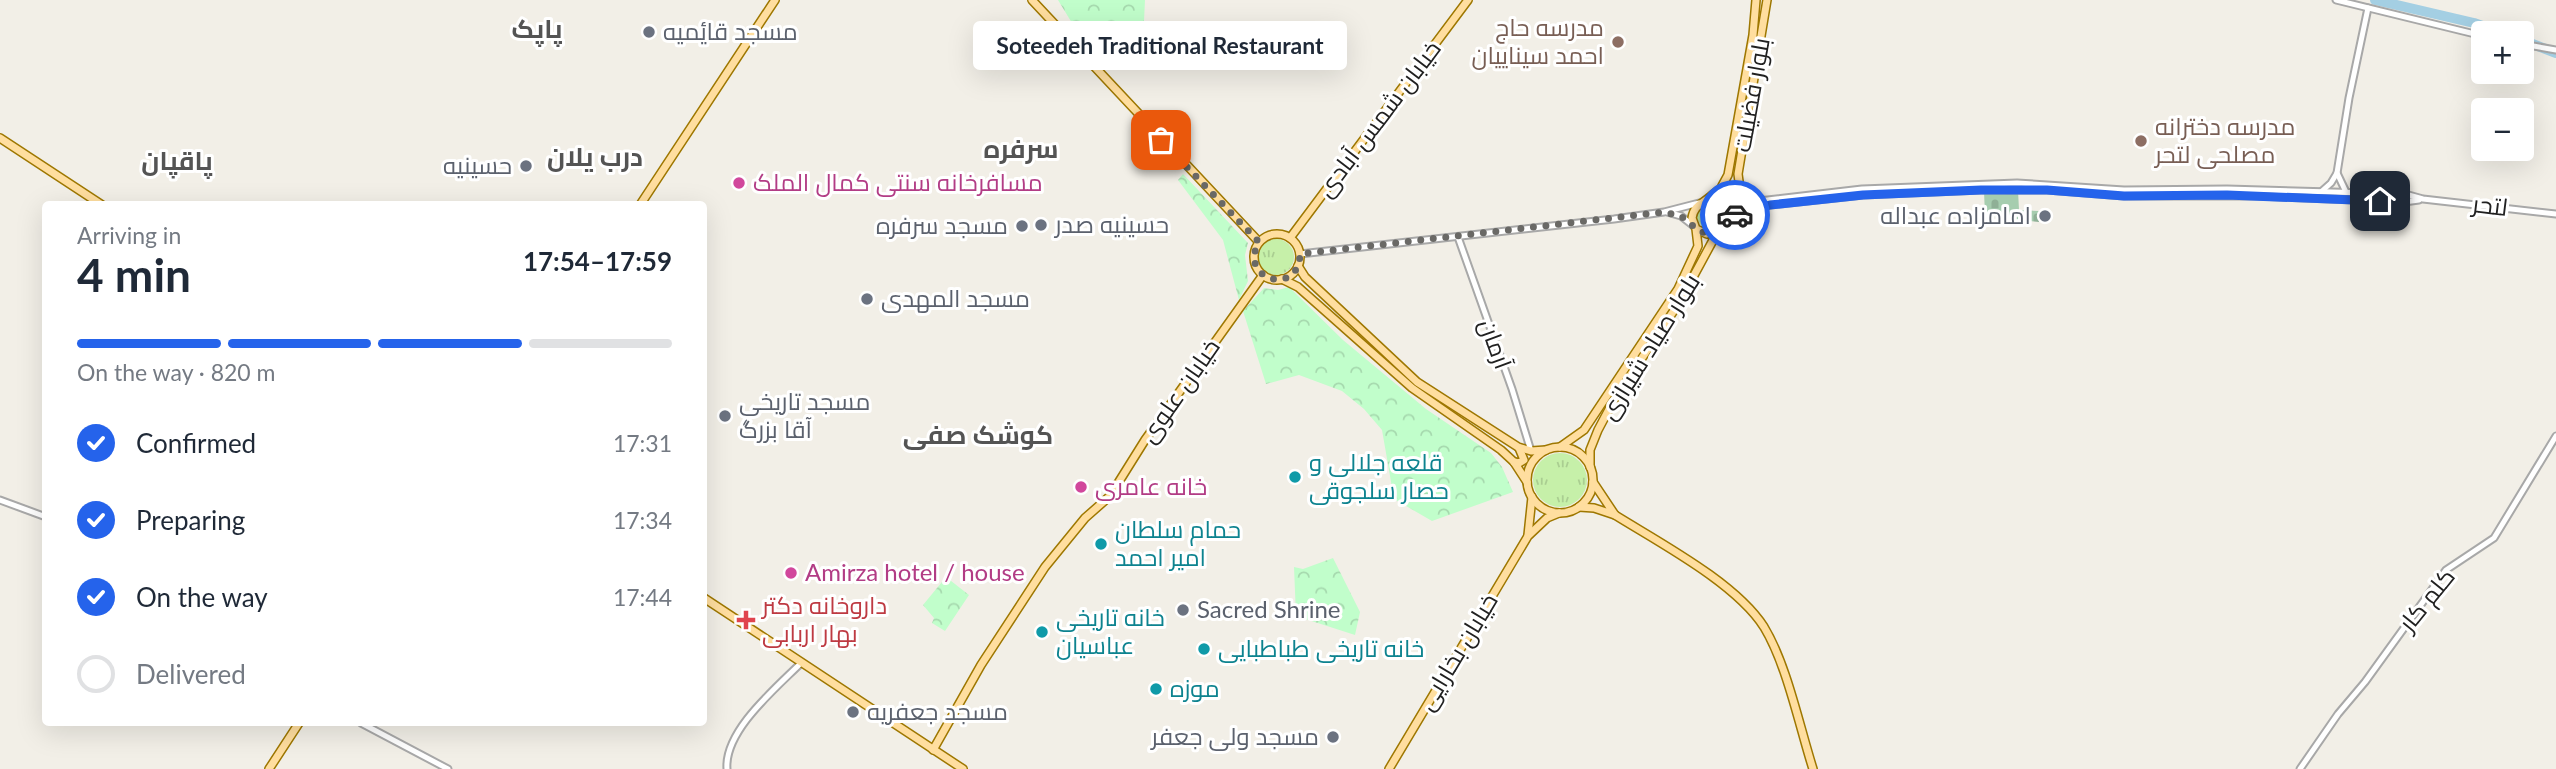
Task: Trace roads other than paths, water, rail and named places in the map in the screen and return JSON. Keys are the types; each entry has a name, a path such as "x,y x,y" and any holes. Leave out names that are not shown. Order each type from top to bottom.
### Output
{"main road":[{"path":"643,201 775,0"},
{"path":"1032,0 1259,242"},
{"name":"خیابان شمس آبادی","path":"1290,238 1468,0"},
{"name":"بلوار فضیلت","path":"1722,186 1728,175 1753,35 1756,0"},
{"name":"بلوار فضیلت","path":"1741,190 1738,174 1767,0"},
{"path":"0,138 96,201"},
{"path":"1731,185 1741,190 1743,206 1719,230 1707,234 1695,228 1692,216 1700,203 1722,186 1731,185"},
{"name":"بلوار صیاد شیرازی","path":"1560,447 1584,430 1678,289 1698,247 1695,228"},
{"name":"بلوار صیاد شیرازی","path":"1590,467 1590,450 1615,398 1679,303 1719,230"},
{"path":"1277,234 1290,238 1300,254 1294,272 1275,280 1263,275 1254,260 1259,242 1277,234"},
{"path":"1298,266 1306,277 1417,382 1518,447 1531,451 1568,448 1581,455 1590,467 1593,481 1615,514"},
{"name":"خیابان علوی","path":"933,750 981,665 1045,567 1085,518 1110,496 1145,440 1263,275"},
{"path":"1282,279 1298,287 1412,388 1501,450 1514,462 1527,482 1532,497 1544,508 1559,513 1579,507 1594,508 1615,514 1724,585 1753,612 1778,656 1813,769"},
{"path":"1514,462 1524,460 1518,447"},
{"path":"1527,482 1532,463 1546,450"},
{"path":"1579,507 1586,500 1593,481"},
{"name":"خیابان بخارایی","path":"1528,536 1532,497"},
{"name":"خیابان بخارایی","path":"1389,769 1528,536 1547,518 1559,513"},
{"path":"707,600 963,769"},
{"path":"269,769 297,726"}],"street":[{"path":"2336,0 2471,33"},
{"path":"2322,191 2337,173 2368,8"},
{"path":"2534,46 2556,50"},
{"path":"2337,173 2346,192"},
{"name":"لتحر","path":"1738,213 1770,205 1863,195 2047,187"},
{"name":"لتحر","path":"1741,190 1759,201 1878,188 2047,187 2124,196 2257,195 2404,202 2423,199"},
{"name":"لتحر","path":"2083,190 2404,194 2423,199 2556,214"},
{"path":"1300,254 1664,212 1700,203"},
{"path":"1664,212 1681,216 1695,228"},
{"name":"آرمان","path":"1458,237 1531,451"},
{"name":"کلم کار","path":"2300,769 2446,570 2494,538 2556,436"},
{"path":"0,500 42,516"},
{"path":"727,769 727,755 740,729 801,663"},
{"path":"367,726 447,769"}],"waterway":[{"path":"2375,0 2471,22"},
{"path":"2534,45 2556,53"}],"place":[{"name":"مسجد قایٔمیه","path":"649,32"},
{"name":"مدرسه حاج احمد سیناییان","path":"1618,42"},
{"name":"Soteedeh Traditional Restaurant","path":"1161,140"},
{"name":"مدرسه دخترانه مصلحی لتحر","path":"2141,141"},
{"name":"حسینیه","path":"526,166"},
{"name":"مسافرخانه سنتی کمال الملک","path":"739,183"},
{"name":"امامزاده عبداله","path":"2045,216"},
{"name":"حسینیه صدر","path":"1041,225"},
{"name":"مسجد سرفره","path":"1022,226"},
{"name":"مسجد المهدی","path":"867,299"},
{"name":"مسجد تاریخی آقا بزرگ","path":"725,416"},
{"name":"قلعه جلالی و حصار سلجوقی","path":"1295,477"},
{"name":"خانه عامری","path":"1081,487"},
{"name":"حمام سلطان امیر احمد","path":"1101,544"},
{"name":"Amirza hotel / house","path":"791,573"},
{"name":"Sacred Shrine","path":"1183,610"},
{"name":"داروخانه دکتر بهار اربابی","path":"746,620"},
{"name":"خانه تاریخی عباسیان","path":"1042,632"},
{"name":"خانه تاریخی طباطبایی","path":"1204,649"},
{"name":"موزه","path":"1156,689"},
{"name":"مسجد جعفریه","path":"853,712"},
{"name":"مسجد ولی جعفر","path":"1333,737"}],"district":[{"name":"پاپک","path":"537,29"},
{"name":"سرفره","path":"1021,149"},
{"name":"درب یلان","path":"595,157"},
{"name":"پاقپان","path":"177,161"},
{"name":"کوشک صفی","path":"978,435"}]}
